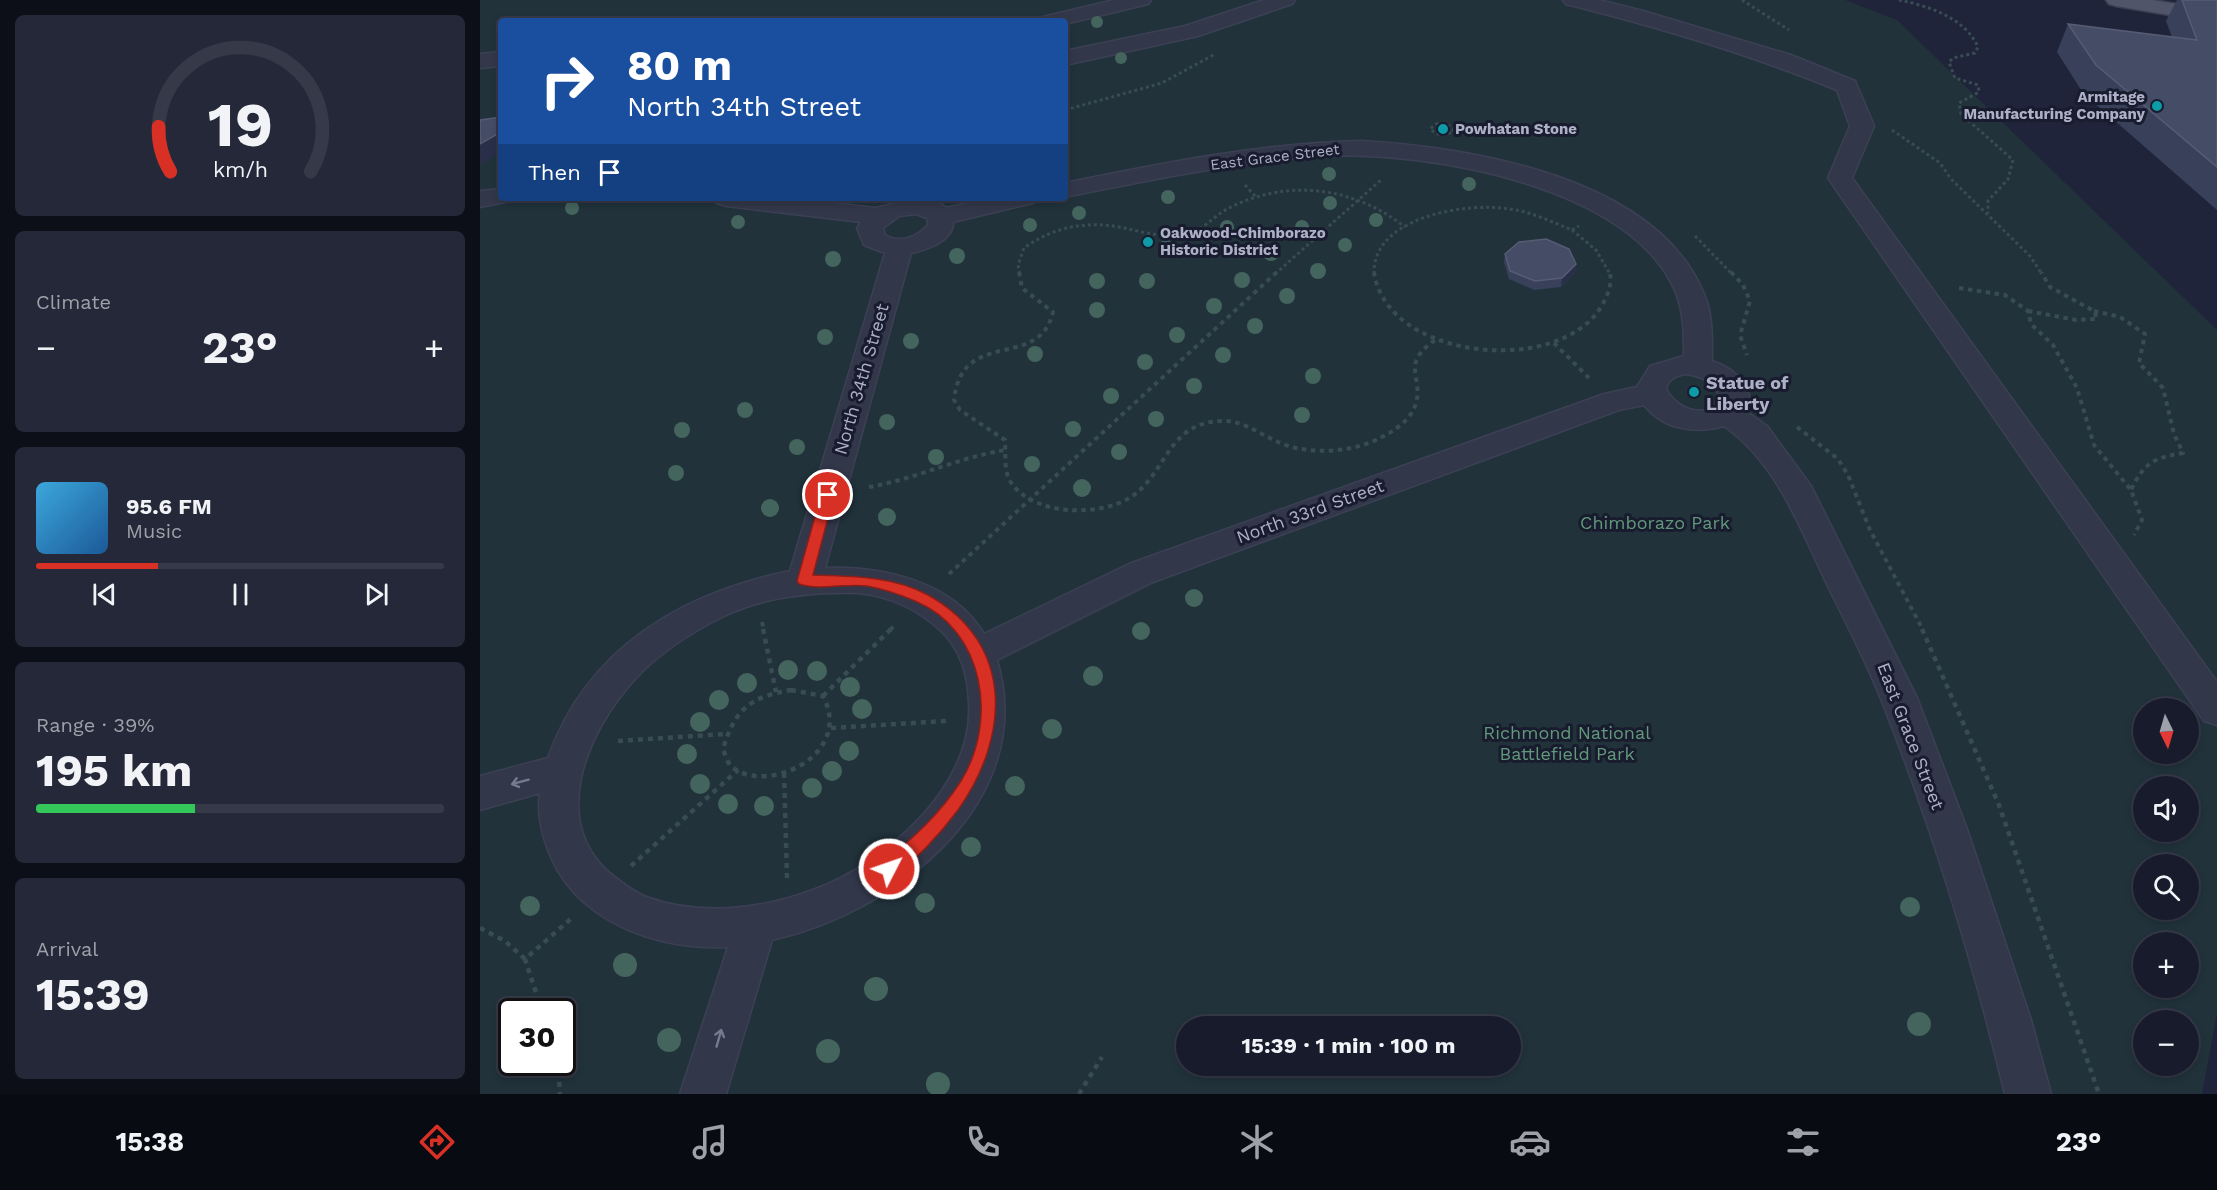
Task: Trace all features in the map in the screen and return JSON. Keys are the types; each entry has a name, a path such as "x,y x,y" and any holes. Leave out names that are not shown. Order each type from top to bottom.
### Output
{"main road":[{"path":"2116,0 2217,17"}],"street":[{"path":"1063,18 1142,0"},
{"path":"1068,57 1190,31 1285,0"},
{"path":"1573,0 1636,15 1783,60 1847,86 1862,126 1840,178 2097,544 2217,710"},
{"path":"480,62 498,59"},
{"name":"East Grace Street","path":"1068,189 1237,160 1326,149 1376,148 1417,152 1461,159 1510,172 1592,202 1646,233 1685,282 1696,309 1698,367"},
{"path":"480,199 498,196"},
{"path":"752,201 879,216"},
{"path":"941,217 1011,201"},
{"path":"916,206 932,209 941,217 941,226 930,238 900,247 881,244 870,236 870,228 879,216 896,208 916,206"},
{"name":"North 34th Street","path":"804,581 900,247"},
{"path":"1678,366 1698,367 1718,374 1732,386 1735,400 1727,412 1711,419 1679,417 1662,407 1652,394 1652,382 1661,371 1678,366"},
{"name":"North 33rd Street","path":"978,653 1141,573 1614,401 1652,394"},
{"name":"East Grace Street","path":"1727,412 1756,433 1800,494 1899,698 1947,829 2006,1009 2028,1094"},
{"path":"804,581 868,581 922,598 955,622 978,653 990,692 986,736 968,783 936,828 889,869 832,902 756,924 696,928 642,917 600,893 577,868 562,838 557,806 561,771 585,715 626,664 691,619 741,595 804,581"},
{"path":"480,794 561,771"},
{"path":"703,1094 756,924"}],"path":[{"path":"1899,0 1908,1 1960,22 1976,38 1978,47 1975,53 1953,58 1949,62 1955,78 1978,85 1979,92 1959,103 1961,114 2013,160 2013,173 1988,201 1988,213"},
{"path":"1068,109 1131,94 1201,64 1223,47 1239,29 1246,12"},
{"path":"1857,111 1887,127 1940,163 1951,179 2030,256 2050,287 2094,311 2120,317 2145,334 2139,363 2163,388 2174,434 2183,453 2166,456 2141,469 2131,490"},
{"path":"944,579 1358,198 1386,177"},
{"path":"1405,227 1382,209 1358,198 1325,191 1287,192 1244,202 1219,213 1199,231 1185,235 1167,236 1111,225 1087,225 1066,228 1034,240 1024,248 1018,265 1019,280 1022,288 1053,312 1053,319 1047,330 1035,340 977,358 960,372 954,400 960,410 1005,440 1007,468 1012,484 1029,500 1049,507 1078,509 1108,505 1130,496 1144,484 1184,431 1209,422 1245,422 1278,442 1302,449 1327,451 1376,440 1412,413 1418,393 1415,359 1420,349 1436,339"},
{"path":"1504,208 1535,215 1572,230 1606,259 1612,284 1603,306 1593,321 1554,343 1529,349 1493,351 1451,345 1420,332 1392,314 1376,291 1372,271 1380,252 1405,227 1419,219 1447,212 1504,208"},
{"path":"1572,230 1588,221"},
{"path":"1919,290 1957,287 2005,295 2028,311 2076,320 2097,319 2094,311"},
{"path":"2028,311 2031,324 2053,345 2077,388 2094,445 2131,490 2142,520 2132,539 2097,544"},
{"path":"1554,343 1590,380"},
{"path":"860,488 908,480 961,460 1005,450"},
{"path":"823,696 900,620 890,616"},
{"path":"762,620 776,692"},
{"path":"791,690 823,696 831,716 831,728 826,742 816,755 784,773 767,777 751,776 738,770 727,761 724,748 725,734 733,720 744,708 776,692 791,690"},
{"path":"944,731 948,713"},
{"path":"831,728 947,721"},
{"path":"611,741 725,734"},
{"path":"624,872 738,770"},
{"path":"784,773 787,878"},
{"path":"623,857 642,870"},
{"path":"776,880 797,874"},
{"path":"525,959 580,910"},
{"path":"480,928 505,941 525,959 538,998"},
{"path":"1079,1094 1102,1057"},
{"path":"559,1076 560,1094"}],"green space":[{"name":"Chimborazo Park","path":"480,0 1845,0 1897,20 2217,330 2217,1013 2202,1094 480,1094"}],"building":[{"path":"2182,0 2217,0 2217,167 2096,65 2068,24 2197,40"},
{"path":"498,117 498,134 480,144 480,120"},
{"path":"1546,239 1569,249 1576,264 1562,278 1535,281 1510,271 1505,254 1519,242"}],"place":[{"name":"Armitage Manufacturing Company","path":"2157,106"},
{"name":"Powhatan Stone","path":"1443,129"},
{"name":"Oakwood-Chimborazo Historic District","path":"1148,242"},
{"name":"Statue of Liberty","path":"1694,392"}],"route":[{"path":"828,495 804,581 868,581 922,598 955,622 978,653 990,692 986,736 968,783 936,828 889,869"}],"park label":[{"name":"Richmond National Battlefield Park","path":"1567,742"}]}
